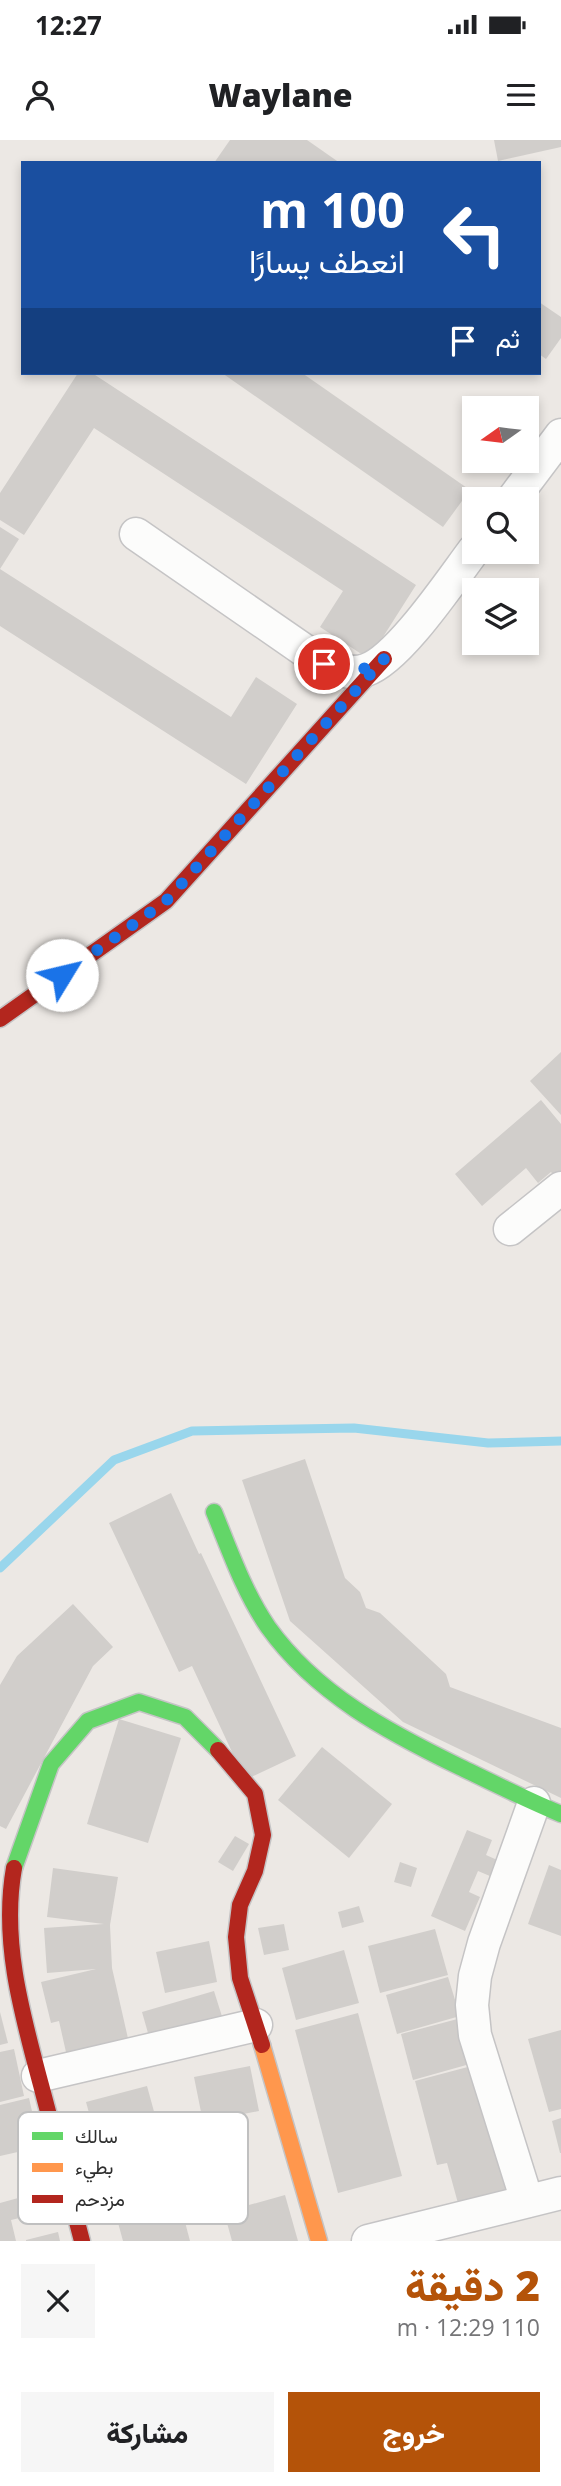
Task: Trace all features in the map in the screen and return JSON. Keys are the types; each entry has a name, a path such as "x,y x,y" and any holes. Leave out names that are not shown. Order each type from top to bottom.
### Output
{"street":[{"path":"522,487 561,435"},
{"path":"136,534 324,664 338,671 366,670 384,659"},
{"path":"0,1019 166,901 404,638 463,564"},
{"path":"510,1229 561,1188"},
{"path":"214,1513 243,1582 268,1628 302,1666 347,1706 394,1734 547,1809 484,1943 475,1976 472,2006 475,2035 527,2201"},
{"path":"48,2112 13,1965 9,1897 15,1863 51,1764 88,1721 139,1702 184,1717 224,1756 255,1794 263,1835 255,1871 240,1905 236,1937 240,1978 319,2241"},
{"path":"38,2076 256,2025"},
{"path":"368,2241 561,2193"},
{"path":"77,2224 82,2241"}],"building":[{"path":"230,140 307,140 337,161 215,161"},
{"path":"494,140 561,140 561,147 498,161"},
{"path":"541,303 561,317 561,338 546,359 541,355"},
{"path":"77,375 95,375 416,585 369,659 320,627 343,591 94,428 24,535 0,520 0,493"},
{"path":"225,375 305,375 466,487 462,487 462,501 443,527"},
{"path":"0,527 19,539 0,569"},
{"path":"0,569 231,717 256,677 297,704 246,784 0,626"},
{"path":"561,1052 561,1115 530,1081"},
{"path":"541,1100 561,1124 561,1181 551,1172 538,1183 526,1168 482,1206 455,1174"},
{"path":"305,1459 345,1578 360,1592 366,1608 380,1613 446,1674 450,1687 561,1728 561,1798 403,1722 290,1621 242,1480"},
{"path":"171,1493 296,1756 245,1780 192,1666 179,1672 109,1523"},
{"path":"73,1604 113,1647 93,1666 6,1829 0,1826 0,1685 17,1656"},
{"path":"119,1719 181,1738 148,1843 87,1824"},
{"path":"322,1747 392,1804 349,1858 278,1800"},
{"path":"467,1830 492,1840 486,1855 504,1863 497,1879 478,1871 469,1892 480,1897 465,1931 431,1916"},
{"path":"235,1836 249,1844 233,1871 218,1862"},
{"path":"400,1862 417,1868 411,1887 394,1882"},
{"path":"549,1865 561,1870 561,1936 528,1924"},
{"path":"53,1868 118,1877 110,1925 112,1968 132,2056 70,2070 59,2021 51,2023 41,1982 96,1969 47,1973 44,1928 104,1924 47,1917"},
{"path":"359,1906 364,1922 342,1928 338,1912"},
{"path":"284,1924 289,1950 264,1955 258,1928"},
{"path":"435,1929 448,1975 380,1993 368,1946"},
{"path":"209,1941 217,1982 165,1993 156,1952"},
{"path":"344,1950 359,2003 296,2020 282,1968"},
{"path":"448,1977 460,2016 397,2034 386,1995"},
{"path":"214,1991 225,2026 152,2047 142,2012"},
{"path":"0,2012 8,2043 0,2045"},
{"path":"358,2013 402,2176 338,2193 295,2030"},
{"path":"465,2017 477,2062 413,2080 401,2034"},
{"path":"561,2030 561,2109 549,2112 528,2039"},
{"path":"14,2049 24,2096 0,2102 0,2052"},
{"path":"479,2064 522,2191 459,2207 447,2163 437,2165 415,2081"},
{"path":"250,2066 259,2111 201,2112 194,2077"},
{"path":"147,2086 154,2112 89,2112 86,2102"},
{"path":"29,2098 32,2112 18,2112 18,2152 0,2156 0,2105"},
{"path":"561,2118 561,2153 560,2153 552,2121"},
{"path":"285,2195 298,2241 232,2241 227,2224 248,2224 248,2205"},
{"path":"18,2198 18,2218 11,2220 16,2241 0,2241 0,2203"},
{"path":"118,2224 186,2224 190,2241 123,2241"},
{"path":"58,2232 60,2241 26,2241 26,2240"}],"waterway":[{"path":"0,1568 114,1460 192,1431 354,1428 488,1443 561,1441"}],"traffic: fast":[{"path":"214,1512 259,1614 287,1651 308,1672 355,1709 406,1740 561,1814"},
{"path":"14,1868 51,1764 88,1721 139,1702 185,1717 218,1750"}],"traffic: slow":[{"path":"262,2045 319,2241"}],"traffic: jam":[{"path":"0,1019 166,901 384,659"},
{"path":"218,1750 255,1794 263,1835 255,1871 240,1905 236,1937 240,1978 262,2045"},
{"path":"14,1868 10,1923 12,1950 27,2031 48,2112"},
{"path":"78,2224 82,2241"}],"route":[{"path":"62,975 166,901 384,659 366,670 352,672 338,671 324,664"}]}
